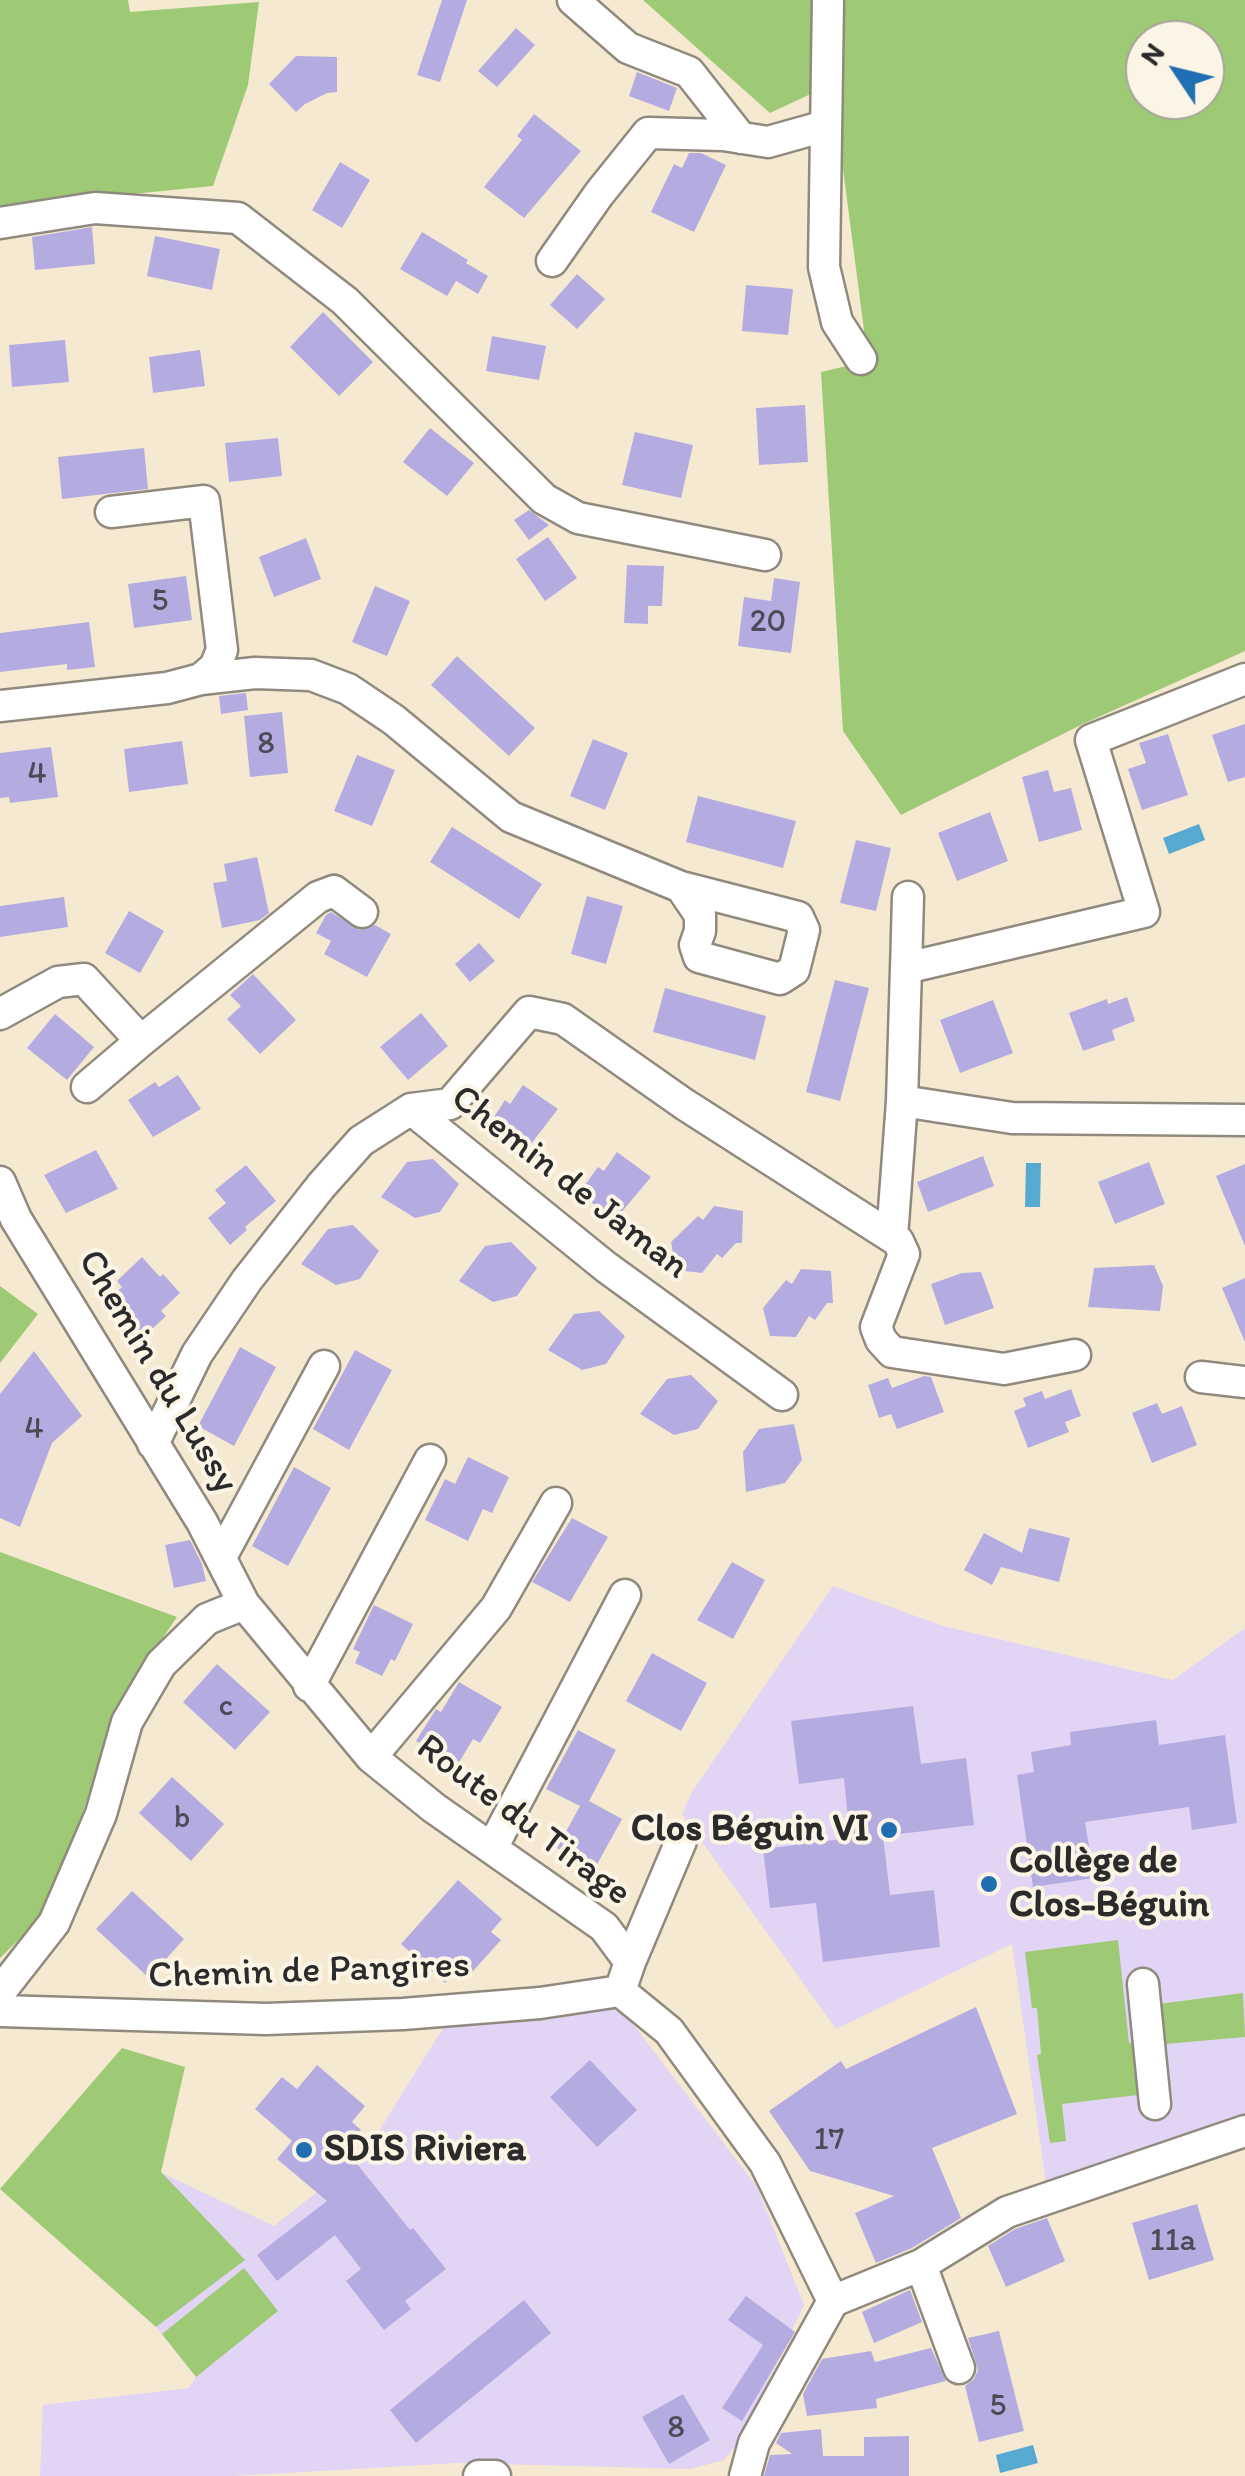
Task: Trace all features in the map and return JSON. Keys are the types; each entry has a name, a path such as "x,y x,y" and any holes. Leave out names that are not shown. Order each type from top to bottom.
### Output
{"street":[{"path":"573,0 628,48 689,72 740,138"},
{"path":"828,0 824,267 837,322 860,359"},
{"path":"552,261 648,132 768,142 825,126"},
{"path":"0,223 95,208 238,218 345,300 544,499 578,518 764,555"},
{"path":"111,512 204,501 222,650 215,667 201,678"},
{"path":"0,706 168,688 201,678 312,675 348,688 394,720 511,817 681,887"},
{"path":"906,970 1144,912 1092,740 1245,679"},
{"path":"87,1087 318,897 334,891 362,912"},
{"path":"892,1237 902,1101 908,896"},
{"path":"0,1014 58,982 84,979 141,1041"},
{"path":"410,1108 450,1104 530,1012 562,1019 684,1104 903,1246 904,1254 876,1327 880,1340 892,1352 1004,1369 1075,1354"},
{"path":"902,1101 1012,1118 1245,1120"},
{"name":"Chemin de Jaman","path":"153,1444 197,1354 246,1280 361,1140 410,1108 606,1267 782,1394"},
{"name":"Chemin du Lussy","path":"0,1182 16,1218 221,1558 244,1604"},
{"path":"221,1558 324,1366"},
{"path":"1201,1378 1245,1382"},
{"path":"309,1686 430,1460"},
{"path":"371,1757 496,1608 556,1503"},
{"path":"492,1848 625,1595"},
{"path":"0,1992 54,1923 101,1814 127,1722 161,1664 207,1618 244,1604"},
{"name":"Route du Tirage","path":"244,1604 371,1757 422,1799 591,1916 616,1940 625,1977 755,2149 833,2301"},
{"path":"625,1977 681,1841"},
{"name":"Chemin de Pangires","path":"0,2011 266,2019 404,2014 540,2003 625,1977"},
{"path":"1143,1984 1155,2104"},
{"path":"744,2476 754,2443 833,2301 921,2266 1006,2212 1245,2131"},
{"path":"921,2266 959,2368"},
{"path":"479,2476 495,2476"}],"shaded area":[{"name":"Collège de Clos-Béguin","path":"833,1586 943,1626 1173,1680 1245,1628 1245,2131 1048,2198 1012,1944 836,2029 682,1814 692,1792"},
{"path":"621,2008 757,2187 804,2305 739,2442 724,2460 690,2469 458,2463 234,2476 40,2476 43,2405 189,2388 196,2377 156,2327 80,2257 160,2172 274,2226 364,2155 450,2017"}],"green space":[{"path":"0,0 128,0 130,12 259,2 248,85 213,186 0,207"},
{"path":"643,0 1245,0 1245,651 1083,724 901,815 843,731 821,372 868,361 832,84 770,113"},
{"path":"0,1286 38,1314 0,1363"},
{"path":"0,1552 177,1617 122,1698 49,1910 0,1958"},
{"path":"1118,1940 1138,2095 1062,2104 1066,2141 1050,2143 1037,2055 1041,2054 1037,2008 1032,2008 1025,1952"},
{"path":"1243,1993 1245,2037 1154,2045 1151,2005"},
{"path":"122,2048 185,2067 161,2172 245,2260 156,2327 0,2189"},
{"path":"244,2268 278,2311 196,2377 162,2334"}],"water":[{"path":"1199,824 1205,840 1169,854 1163,838"},
{"path":"1026,1163 1041,1163 1040,1207 1025,1207"},
{"path":"1033,2445 1038,2463 1000,2473 996,2455"}],"building":[{"path":"442,0 467,0 440,82 417,75"},
{"path":"516,28 535,45 497,87 478,71"},
{"path":"296,56 337,57 337,92 327,93 296,112 269,84"},
{"path":"637,72 677,88 669,111 629,96"},
{"path":"534,114 581,151 524,218 484,187 522,140 517,136"},
{"path":"689,153 701,153 726,165 694,232 651,212 674,164 682,168"},
{"path":"340,162 370,180 342,228 312,210"},
{"path":"92,227 95,264 35,270 32,237"},
{"path":"422,232 488,276 478,294 456,281 447,296 400,269"},
{"path":"155,236 220,249 212,290 147,276"},
{"path":"577,274 605,299 577,329 550,305"},
{"path":"746,285 793,289 788,335 742,331"},
{"path":"323,312 373,362 339,396 290,347"},
{"path":"492,336 546,346 539,380 486,371"},
{"path":"65,340 69,382 12,387 9,345"},
{"path":"200,350 205,386 153,393 149,357"},
{"path":"805,405 808,462 759,465 756,408"},
{"path":"430,428 474,463 447,496 403,462"},
{"path":"635,432 693,445 681,498 622,485"},
{"path":"278,438 282,476 229,482 225,443"},
{"path":"144,448 148,489 62,499 58,457"},
{"path":"529,510 549,525 529,540 514,520"},
{"path":"548,537 577,578 545,601 516,559"},
{"path":"306,538 321,579 274,597 259,557"},
{"path":"627,565 664,566 662,606 648,606 648,624 624,623"},
{"path":"186,576 192,620 134,628 128,584"},
{"path":"774,578 800,582 791,653 738,646 744,597 771,601"},
{"path":"375,586 410,601 387,656 352,642"},
{"path":"89,622 95,667 67,670 67,664 0,672 0,633"},
{"path":"457,656 535,728 509,756 431,685"},
{"path":"246,693 248,710 221,714 219,696"},
{"path":"282,712 288,773 250,777 244,716"},
{"path":"1245,724 1245,777 1228,782 1212,735"},
{"path":"1168,734 1188,795 1142,810 1128,769 1146,763 1139,743"},
{"path":"593,739 628,753 605,810 570,796"},
{"path":"182,741 188,784 129,792 124,749"},
{"path":"51,747 58,797 10,803 9,797 0,798 0,753"},
{"path":"357,755 395,770 372,826 334,811"},
{"path":"1048,770 1054,792 1071,788 1082,830 1039,842 1022,777"},
{"path":"698,796 796,821 783,868 686,842"},
{"path":"990,812 1008,861 957,881 938,833"},
{"path":"452,827 542,884 519,919 430,862"},
{"path":"856,840 891,848 876,911 840,903"},
{"path":"257,857 269,913 260,920 222,928 213,883 227,881 224,864"},
{"path":"587,896 623,906 606,964 571,954"},
{"path":"64,897 68,927 0,937 0,906"},
{"path":"129,911 164,931 140,973 105,953"},
{"path":"331,912 359,930 375,925 391,934 367,977 324,954 331,941 316,933"},
{"path":"479,943 495,961 470,982 455,964"},
{"path":"253,974 296,1020 260,1054 227,1019 241,1006 230,995"},
{"path":"835,980 869,988 840,1101 806,1092"},
{"path":"665,988 766,1016 755,1060 653,1032"},
{"path":"1127,997 1135,1021 1112,1030 1115,1040 1083,1051 1069,1013 1107,999 1108,1004"},
{"path":"993,1000 1013,1053 960,1073 940,1020"},
{"path":"421,1013 448,1046 408,1080 380,1047"},
{"path":"55,1014 94,1047 67,1080 27,1048"},
{"path":"178,1075 201,1109 153,1137 128,1100 155,1082 159,1087"},
{"path":"523,1085 558,1109 524,1153 487,1128 505,1100 510,1104"},
{"path":"96,1150 118,1189 66,1213 44,1175"},
{"path":"617,1152 651,1177 615,1220 579,1193 598,1167 604,1171"},
{"path":"983,1156 994,1186 928,1212 917,1182"},
{"path":"433,1159 459,1184 440,1212 415,1218 381,1197 407,1162"},
{"path":"1149,1162 1165,1204 1115,1224 1098,1182"},
{"path":"1245,1164 1245,1246 1216,1176"},
{"path":"246,1165 276,1201 230,1245 208,1218 226,1203 215,1190"},
{"path":"714,1206 743,1211 742,1243 736,1243 722,1258 717,1254 702,1273 676,1270 671,1242 698,1216 703,1220"},
{"path":"353,1225 379,1251 360,1279 336,1285 301,1264 328,1229"},
{"path":"511,1242 537,1268 517,1296 493,1302 459,1281 485,1246"},
{"path":"142,1257 180,1293 161,1311 166,1316 138,1342 104,1305 122,1287 117,1281"},
{"path":"1154,1265 1163,1286 1160,1311 1088,1307 1094,1268"},
{"path":"801,1269 831,1271 833,1303 827,1303 815,1320 809,1316 796,1337 770,1336 763,1308 786,1280 792,1284"},
{"path":"981,1272 994,1308 945,1325 931,1284 962,1273"},
{"path":"1245,1278 1245,1342 1222,1288"},
{"path":"599,1311 625,1336 606,1364 582,1370 548,1350 574,1314"},
{"path":"240,1347 276,1367 234,1446 198,1426"},
{"path":"355,1350 392,1370 349,1450 313,1429"},
{"path":"34,1351 82,1416 52,1443 20,1527 0,1518 0,1394"},
{"path":"691,1375 718,1401 698,1429 674,1435 640,1414 667,1379"},
{"path":"931,1377 944,1412 897,1429 891,1414 879,1418 868,1385 888,1378 892,1388"},
{"path":"1071,1389 1081,1416 1065,1422 1069,1432 1028,1448 1014,1411 1026,1406 1023,1398 1042,1391 1045,1399"},
{"path":"1157,1403 1162,1414 1182,1406 1197,1445 1152,1463 1132,1413"},
{"path":"794,1424 802,1460 785,1483 746,1492 743,1452 759,1429"},
{"path":"468,1457 509,1477 492,1513 483,1509 468,1541 425,1520 445,1479 455,1484"},
{"path":"294,1467 331,1488 288,1566 252,1546"},
{"path":"572,1518 608,1537 570,1602 532,1582"},
{"path":"1029,1528 1070,1538 1059,1582 1001,1567 992,1585 964,1570 984,1533 1022,1553"},
{"path":"190,1540 206,1581 174,1588 165,1545"},
{"path":"732,1562 765,1580 733,1639 697,1620"},
{"path":"374,1605 413,1624 395,1661 391,1659 382,1676 355,1663 360,1652 353,1649"},
{"path":"652,1653 707,1683 681,1731 626,1701"},
{"path":"217,1664 270,1712 235,1750 183,1702"},
{"path":"459,1682 502,1707 480,1743 473,1739 457,1766 416,1741 436,1709 441,1712"},
{"name":"Clos Béguin VI","path":"913,1706 921,1764 966,1758 974,1825 883,1836 890,1895 934,1890 940,1947 823,1962 816,1903 770,1908 763,1849 850,1838 844,1778 799,1784 791,1721"},
{"path":"1156,1720 1159,1745 1225,1735 1237,1823 1192,1830 1189,1807 1085,1822 1094,1878 1033,1887 1017,1775 1034,1772 1031,1752 1071,1745 1070,1732"},
{"path":"578,1730 616,1750 589,1801 622,1819 595,1868 557,1848 580,1806 546,1789"},
{"path":"172,1777 224,1824 191,1861 139,1813"},
{"path":"458,1880 502,1919 491,1932 501,1940 465,1980 455,1971 445,1983 401,1944"},
{"path":"132,1891 184,1939 149,1978 96,1929"},
{"path":"976,2007 1017,2114 932,2148 961,2218 912,2248 876,2263 855,2213 894,2196 810,2171 769,2111 841,2061 846,2069"},
{"path":"590,2060 637,2110 597,2147 550,2097"},
{"path":"317,2065 365,2106 352,2122 361,2130 345,2149 446,2269 405,2301 411,2309 384,2330 346,2281 361,2269 335,2235 277,2281 257,2255 327,2201 277,2159 292,2141 255,2109 282,2077 297,2089"},
{"path":"1197,2204 1214,2260 1149,2280 1132,2223"},
{"path":"1047,2218 1065,2261 1006,2287 988,2246 1015,2229"},
{"path":"910,2290 922,2322 874,2343 862,2312"},
{"path":"746,2296 795,2332 742,2421 722,2408 763,2345 728,2320"},
{"path":"524,2300 551,2333 416,2443 390,2410"},
{"path":"999,2331 1024,2431 979,2442 965,2386 978,2370 968,2338"},
{"path":"931,2348 946,2381 876,2399 877,2408 807,2416 803,2394 822,2359 871,2351 875,2362"},
{"path":"683,2394 710,2440 669,2464 642,2417"},
{"path":"821,2429 823,2456 864,2456 864,2437 909,2436 909,2476 764,2476 770,2455 792,2454 776,2443 781,2433"}],"place":[{"name":"Clos Béguin VI","path":"889,1830"},
{"name":"Collège de Clos-Béguin","path":"989,1884"},
{"name":"SDIS Riviera","path":"304,2150"}]}
